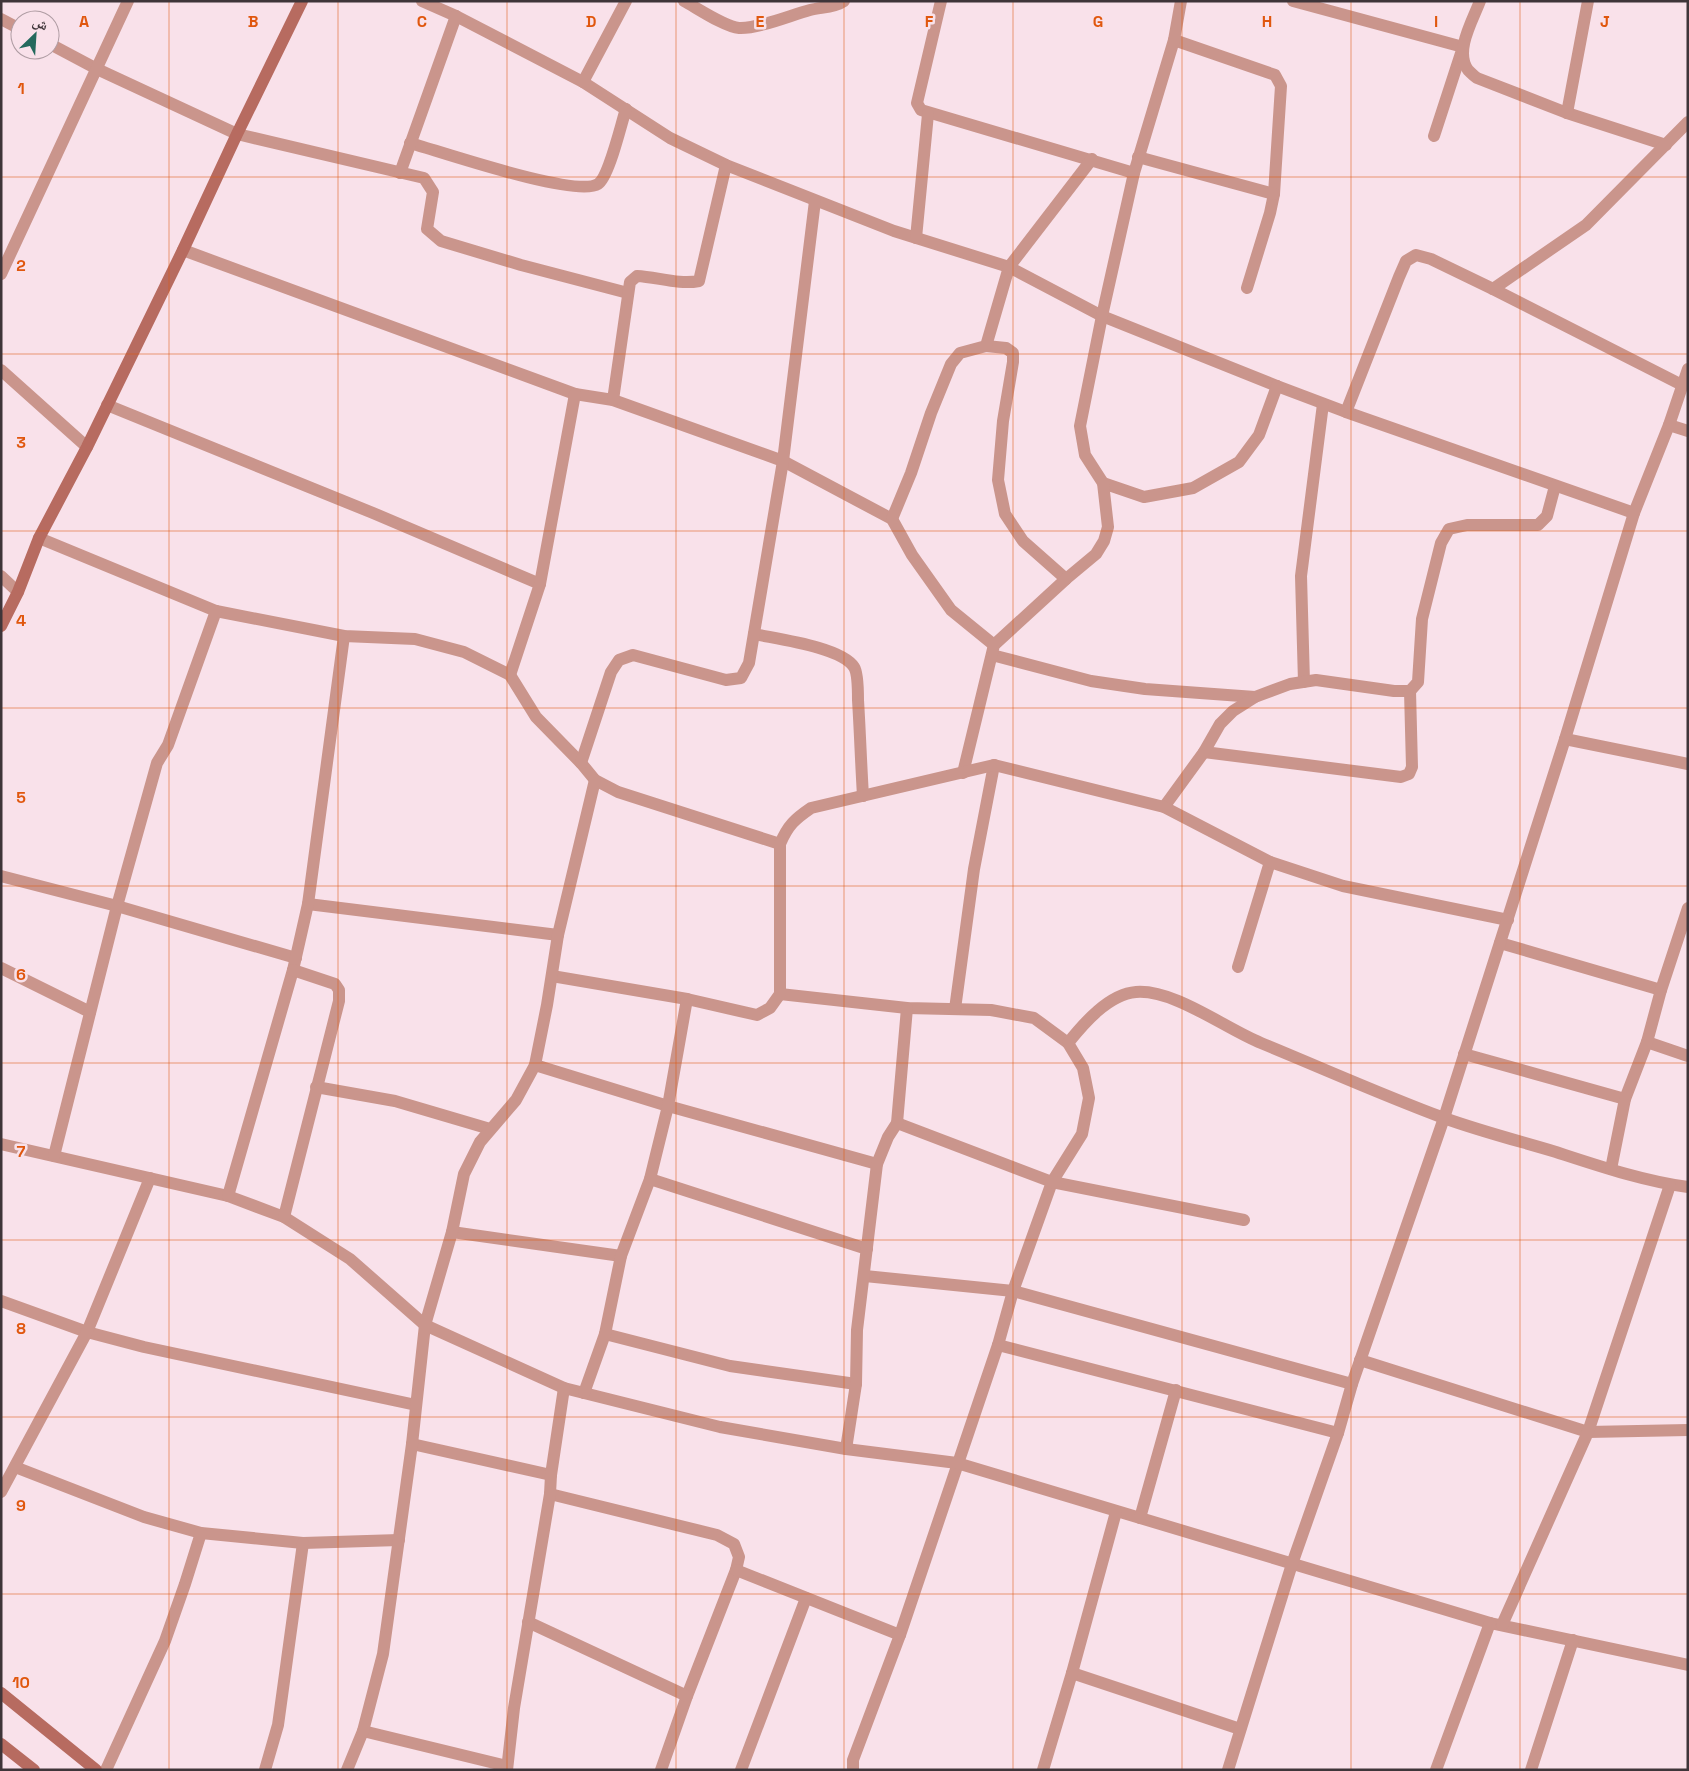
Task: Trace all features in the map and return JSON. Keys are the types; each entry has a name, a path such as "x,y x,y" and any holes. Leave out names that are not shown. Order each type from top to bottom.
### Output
{"street":[{"path":"1,274 128,1"},
{"path":"1,626 18,592 39,538 87,446 184,250 237,134 302,1"},
{"path":"422,1 456,16 583,82 670,138 726,166 916,238 1009,267 1102,316 1323,404 1634,513"},
{"path":"583,82 626,1"},
{"path":"684,1 718,20 739,28 756,26 812,9 839,4 844,1"},
{"path":"941,1 917,103 921,110 928,114 943,116 1134,173"},
{"path":"962,773 993,650 1066,578 1096,554 1104,541 1108,527 1103,483 1085,455 1080,426 1134,173 1174,40 1181,1"},
{"path":"1293,1 1331,6 1463,47"},
{"path":"1434,136 1480,1"},
{"path":"1567,113 1588,1"},
{"path":"400,173 456,16"},
{"path":"1174,40 1275,75 1281,86 1274,194 1247,288"},
{"path":"1463,47 1467,69 1477,78 1567,113 1666,145"},
{"path":"60,49 97,69 237,134 424,178 433,192 427,229 441,241 521,265 628,293"},
{"path":"410,143 544,182 589,188 600,183 607,172 626,109"},
{"path":"916,238 928,114"},
{"path":"1493,289 1586,225 1688,122"},
{"path":"1138,157 1274,194"},
{"path":"986,346 1009,267 1092,159"},
{"path":"613,400 630,282 637,276 651,276 687,283 698,280 726,166"},
{"path":"581,763 611,672 619,660 633,655 726,680 741,678 750,663 783,461 815,201"},
{"path":"184,250 575,394 613,400 783,461 892,519 912,555 951,610 993,650 1091,681 1145,688 1255,697"},
{"path":"1346,412 1406,261 1416,254 1432,259 1493,289 1682,385"},
{"path":"892,519 951,364 960,353 986,346 1006,348 1013,353 1013,362 1003,421 998,480 1005,514 1023,541 1066,578"},
{"path":"1228,1770 1292,1564 1444,1118 1508,920 1634,513 1670,425 1688,369"},
{"path":"1,370 87,446"},
{"path":"1103,483 1144,497 1193,488 1239,462 1259,435 1277,386"},
{"path":"510,675 540,584 575,394"},
{"path":"1304,682 1301,576 1323,404"},
{"path":"107,405 373,513 540,584"},
{"path":"1670,425 1688,432"},
{"path":"1204,752 1401,777 1409,774 1412,767 1410,692 1418,682 1422,619 1441,543 1449,528 1467,525 1538,525 1547,516 1555,486"},
{"path":"39,538 216,611 344,636 415,639 464,652 510,675 536,717 595,780 618,792 780,844"},
{"path":"1,576 18,592"},
{"path":"54,1156 117,906 157,763 168,745 216,611"},
{"path":"754,634 816,647 835,653 855,667 863,796"},
{"path":"228,1196 294,964 308,904 344,636"},
{"path":"1164,807 1204,752 1220,724 1234,711 1255,697 1290,684 1316,680 1410,692"},
{"path":"1565,739 1688,764"},
{"path":"552,976 687,999 757,1015 770,1008 780,994 780,844 785,832 793,821 811,808 994,765 1164,807 1270,862 1343,886 1508,920"},
{"path":"955,1009 974,869 994,765"},
{"path":"347,1770 363,1732 383,1654 412,1444 424,1326 452,1232 464,1174 480,1142 516,1100 535,1065 558,935 595,780"},
{"path":"1238,967 1270,862"},
{"path":"1,876 117,906 294,964 335,984 339,990 339,1001 284,1218"},
{"path":"308,904 558,935"},
{"path":"1610,1169 1625,1099 1647,1042 1661,990 1688,908"},
{"path":"1500,943 1661,990"},
{"path":"1,968 90,1012"},
{"path":"1068,1043 1099,1010 1118,998 1136,992 1154,994 1178,1000 1242,1036 1444,1118 1610,1169 1688,1187"},
{"path":"780,994 907,1008 991,1010 1034,1018 1068,1043 1083,1068 1089,1098 1082,1134 1052,1182 1012,1291 998,1345 900,1635 853,1760 853,1770"},
{"path":"584,1393 605,1334 621,1256 650,1179 668,1106 687,999"},
{"path":"846,1449 856,1384 857,1330 877,1164 888,1137 898,1123 907,1008"},
{"path":"1647,1042 1688,1056"},
{"path":"1464,1054 1625,1099"},
{"path":"535,1065 668,1106 877,1164"},
{"path":"316,1087 395,1101 490,1129"},
{"path":"898,1123 1052,1182 1244,1220"},
{"path":"1,1144 228,1196 284,1218 350,1260 424,1326 564,1388 720,1427 846,1449 957,1463 1496,1624 1688,1665"},
{"path":"1,1492 87,1332 150,1178"},
{"path":"650,1179 867,1249"},
{"path":"1436,1770 1496,1624 1588,1432 1670,1184"},
{"path":"452,1232 621,1256"},
{"path":"865,1276 1012,1291 1352,1384"},
{"path":"1,1301 87,1332 144,1347 416,1405"},
{"path":"605,1334 730,1366 856,1384"},
{"path":"998,1345 1338,1433"},
{"path":"1360,1360 1588,1432 1688,1430"},
{"path":"363,1732 507,1768 514,1708 550,1494 564,1388"},
{"path":"1140,1518 1176,1390"},
{"path":"412,1444 551,1475"},
{"path":"15,1467 144,1517 201,1533 303,1542 399,1540"},
{"path":"550,1494 717,1535 734,1544 739,1557 736,1570 687,1696 661,1770"},
{"path":"1043,1770 1116,1512"},
{"path":"106,1770 165,1641 201,1533"},
{"path":"265,1770 278,1725 303,1542"},
{"path":"736,1570 900,1635"},
{"path":"741,1770 806,1598"},
{"path":"528,1622 687,1696"},
{"path":"1530,1770 1573,1640"},
{"path":"1072,1673 1240,1729"},
{"path":"1,1693 96,1770"},
{"path":"1,1744 34,1770"}]}
